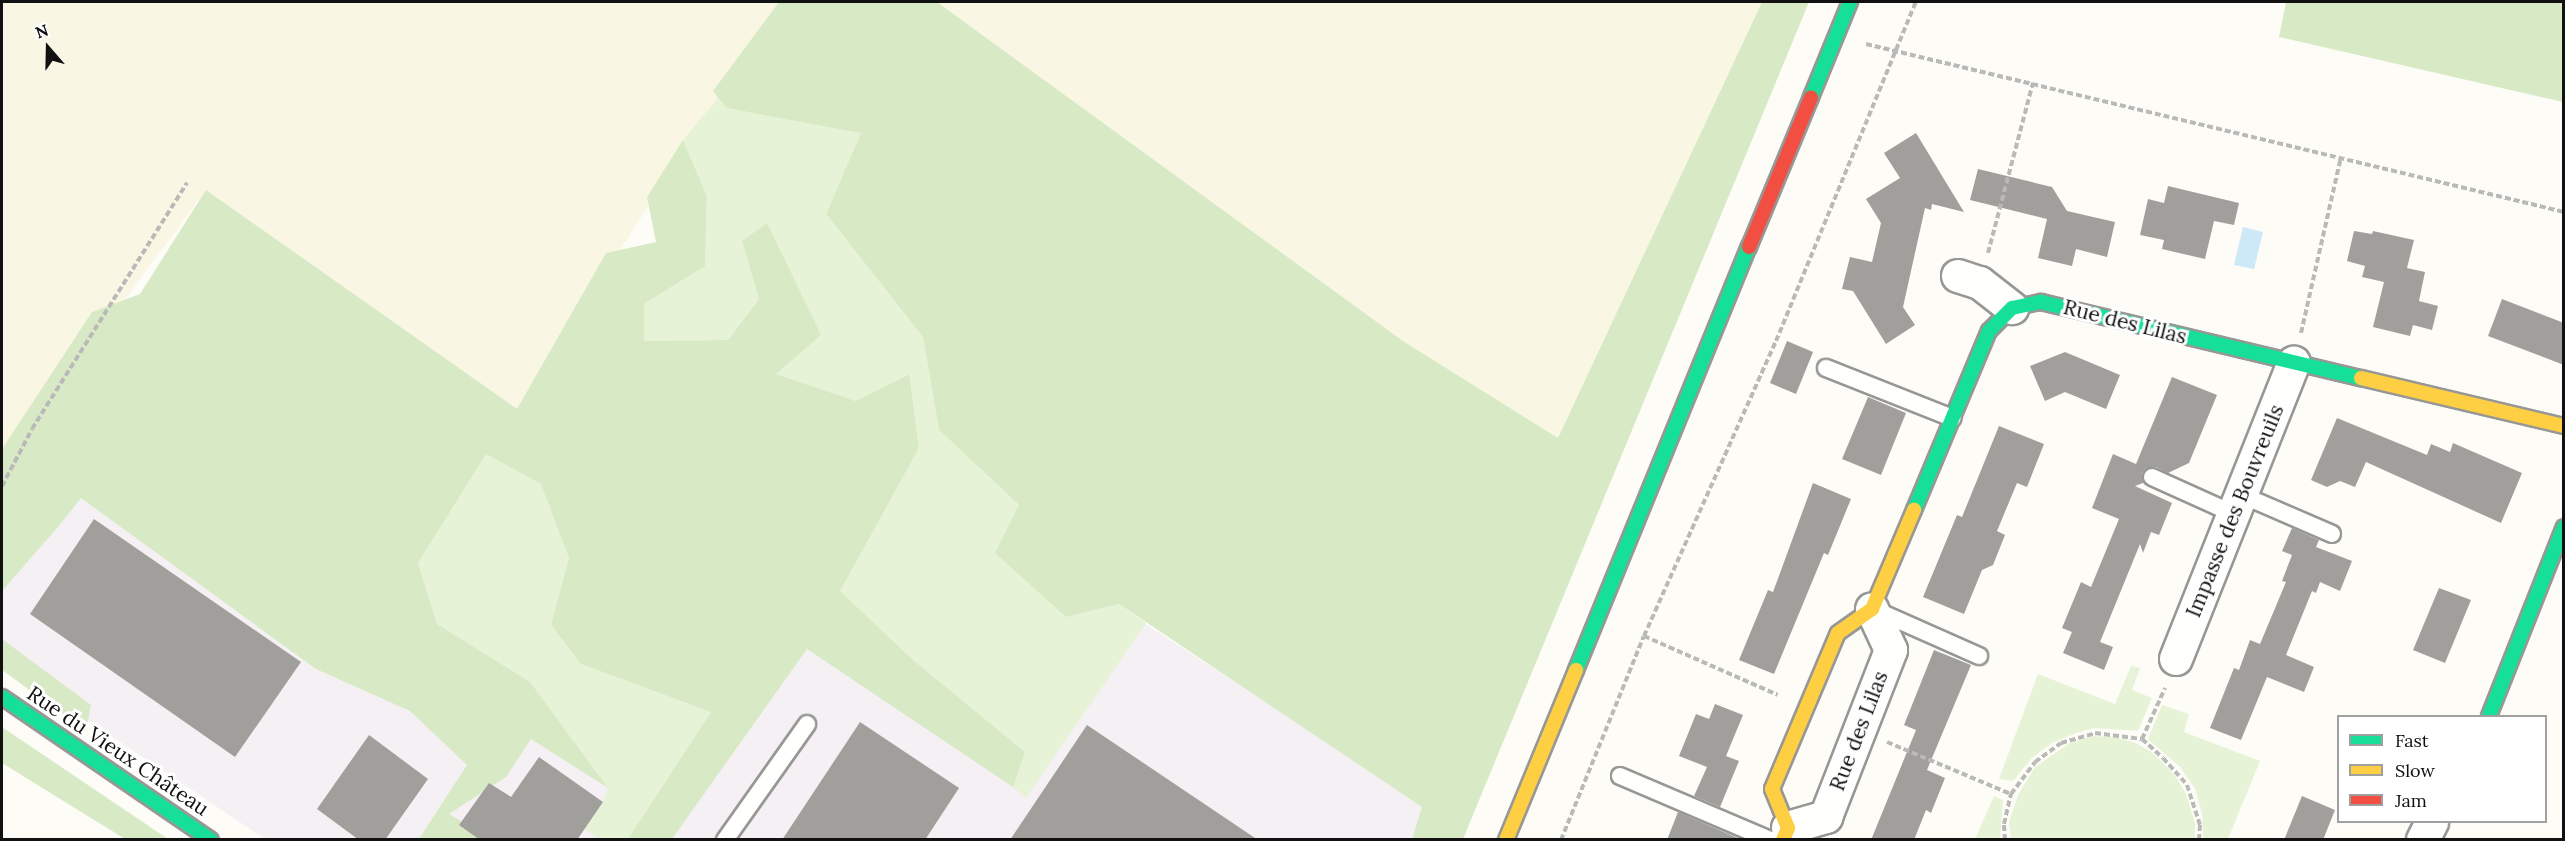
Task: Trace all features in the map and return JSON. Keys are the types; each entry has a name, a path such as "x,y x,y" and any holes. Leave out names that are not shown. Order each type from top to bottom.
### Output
{"street":[{"path":"1506,840 1850,2"},
{"path":"1780,836 1772,789 1838,633 1872,609 1989,331 2012,308 1969,279"},
{"name":"Rue des Lilas","path":"2012,308 2041,302 2564,426"},
{"name":"Impasse des Bouvreuils","path":"2176,659 2294,363"},
{"path":"2490,715 2564,527"},
{"name":"Rue des Lilas","path":"1780,836 1826,817 1891,650 1872,609"},
{"name":"Rue du Vieux Château","path":"2,697 211,840"},
{"path":"2423,840 2432,823"}],"lane":[{"path":"1826,368 1952,418"},
{"path":"2152,477 2332,534"},
{"path":"1872,609 1979,656"},
{"path":"725,840 807,724"},
{"path":"1620,776 1780,836"}],"path":[{"path":"1561,840 1644,636 1776,341 1916,2"},
{"path":"1837,35 1894,52 2033,82 2564,213"},
{"path":"1969,279 2033,82"},
{"path":"2294,363 2341,157"},
{"path":"2,486 32,429 187,183"},
{"path":"2142,739 2176,659"},
{"path":"2005,840 2004,824 2011,794 2035,762 2061,743 2095,733 2142,739 2187,785 2200,825 2199,840"}],"shaded area":[{"path":"2,2 781,2 517,409 206,190 2,465"},
{"path":"937,2 1762,2 1558,438 1403,341"},
{"path":"219,220 1058,568 1467,831 1463,840 265,839 2,663 2,553"}],"green space":[{"path":"779,2 937,2 1403,341 1558,438 1762,2 1809,2 1463,839 1412,839 1422,807 1119,604 1066,617 995,553 1019,505 939,430 923,337 826,214 861,133 726,108 713,91"},
{"path":"2286,2 2563,2 2563,102 2279,37"},
{"path":"718,98 726,108 862,132 826,214 923,337 939,430 1019,505 1066,617 1119,604 1146,623 1026,798 1013,787 1025,752 913,660 840,591 919,448 908,374 856,401 776,374 820,335 742,241 759,299 728,340 644,341 644,304 705,266 707,196 683,140"},
{"path":"683,140 707,196 705,266 644,304 644,341 728,340 759,299 742,241 767,223 821,335 776,374 856,401 909,374 919,448 840,591 913,660 1025,752 1013,787 807,649 672,839 628,839 711,712 581,664 551,625 569,558 541,484 486,454 418,563 437,624 530,682 608,788 531,739 506,777 449,814 480,832 475,839 419,839 467,765 410,711 316,669 81,498 2,591 2,449 92,312 140,294 206,190 517,409 606,253 656,242 647,197"},
{"path":"485,453 541,484 569,558 551,625 581,664 711,712 628,839 599,839 584,829 603,802 608,788 530,682 437,624 418,563"},
{"path":"2,639 91,705 86,731 2,670"},
{"path":"2131,666 2140,668 2132,690 2152,698 2138,731 2095,728 2076,733 2052,743 2032,758 2013,781 1999,779 2038,674 2115,704"},
{"path":"2162,705 2189,714 2184,732 2260,761 2228,839 2203,839 2202,814 2195,789 2180,767 2148,739"},
{"path":"2,727 168,839 125,839 2,763"},
{"path":"2093,736 2115,737 2136,743 2153,753 2175,775 2186,794 2195,823 2195,839 2011,839 2009,822 2018,795 2035,767 2070,743"},
{"path":"1994,796 2003,800 2000,839 1975,839"}],"water":[{"path":"2243,227 2263,232 2254,269 2234,265"}],"building":[{"path":"1916,133 1964,212 1932,204 1931,210 1925,208 1903,307 1915,325 1886,344 1853,291 1842,289 1850,257 1872,262 1881,223 1866,199 1900,178 1884,153"},
{"path":"1978,169 2052,187 2067,211 2115,222 2107,257 2076,249 2072,266 2038,258 2047,219 1970,200"},
{"path":"2168,186 2239,203 2234,225 2214,221 2205,259 2162,249 2164,240 2140,235 2148,199 2164,203"},
{"path":"2354,231 2372,234 2373,231 2414,240 2407,268 2425,272 2419,301 2438,306 2432,330 2413,325 2410,336 2373,327 2384,282 2362,277 2365,266 2347,261"},
{"path":"2502,299 2564,323 2564,365 2488,336"},
{"path":"1787,341 1813,352 1796,394 1770,383"},
{"path":"2065,352 2120,375 2106,409 2065,392 2045,401 2030,366"},
{"path":"2172,377 2217,395 2189,463 2168,473 2156,467 2146,468 2142,473 2143,483 2135,486 2172,503 2159,535 2151,532 2143,553 2140,544 2100,642 2113,647 2104,670 2063,653 2072,632 2062,628 2081,582 2091,587 2119,519 2092,508 2113,454 2136,464"},
{"path":"1868,397 1906,413 1881,475 1842,459"},
{"path":"2337,418 2427,455 2431,444 2450,452 2453,443 2522,473 2501,523 2366,462 2355,487 2340,481 2327,487 2311,480"},
{"path":"1999,426 2044,444 2027,487 2017,483 1997,531 2005,535 1993,565 1982,570 1964,614 1923,597 1957,515 1962,517"},
{"path":"1813,483 1851,499 1828,555 1824,553 1774,674 1739,660 1768,590 1773,592"},
{"path":"94,519 301,662 235,757 30,614"},
{"path":"2292,528 2319,540 2316,547 2352,561 2340,591 2320,582 2316,593 2312,591 2286,655 2314,667 2304,692 2267,677 2241,740 2210,728 2234,668 2239,670 2250,640 2260,644 2286,582 2282,581 2292,555 2282,551"},
{"path":"2439,588 2471,600 2445,663 2413,650"},
{"path":"1934,650 1971,665 1927,770 1945,778 1931,813 1926,810 1914,840 1871,840 1916,730 1904,725"},
{"path":"1715,704 1743,715 1726,756 1739,761 1720,807 1694,796 1707,767 1679,756 1696,714 1709,719"},
{"path":"860,722 959,788 925,840 782,840"},
{"path":"1087,725 1258,840 1010,840"},
{"path":"369,735 428,779 385,840 359,840 317,809"},
{"path":"539,757 603,802 577,840 480,840 459,825 489,783 511,797"},
{"path":"2302,796 2335,810 2323,840 2284,840"},
{"path":"1678,812 1742,840 1667,840"}],"traffic: fast":[{"path":"1811,97 1850,2"},
{"path":"1576,670 1749,247"},
{"path":"1914,510 1989,331 2012,308 2041,302 2361,378"},
{"path":"2489,715 2564,527"},
{"path":"2,697 211,840"}],"traffic: slow":[{"path":"2361,378 2564,426"},
{"path":"1783,840 1788,828 1772,789 1838,633 1872,609 1914,510"},
{"path":"1506,840 1576,670"}],"traffic: jam":[{"path":"1749,247 1811,97"}]}
